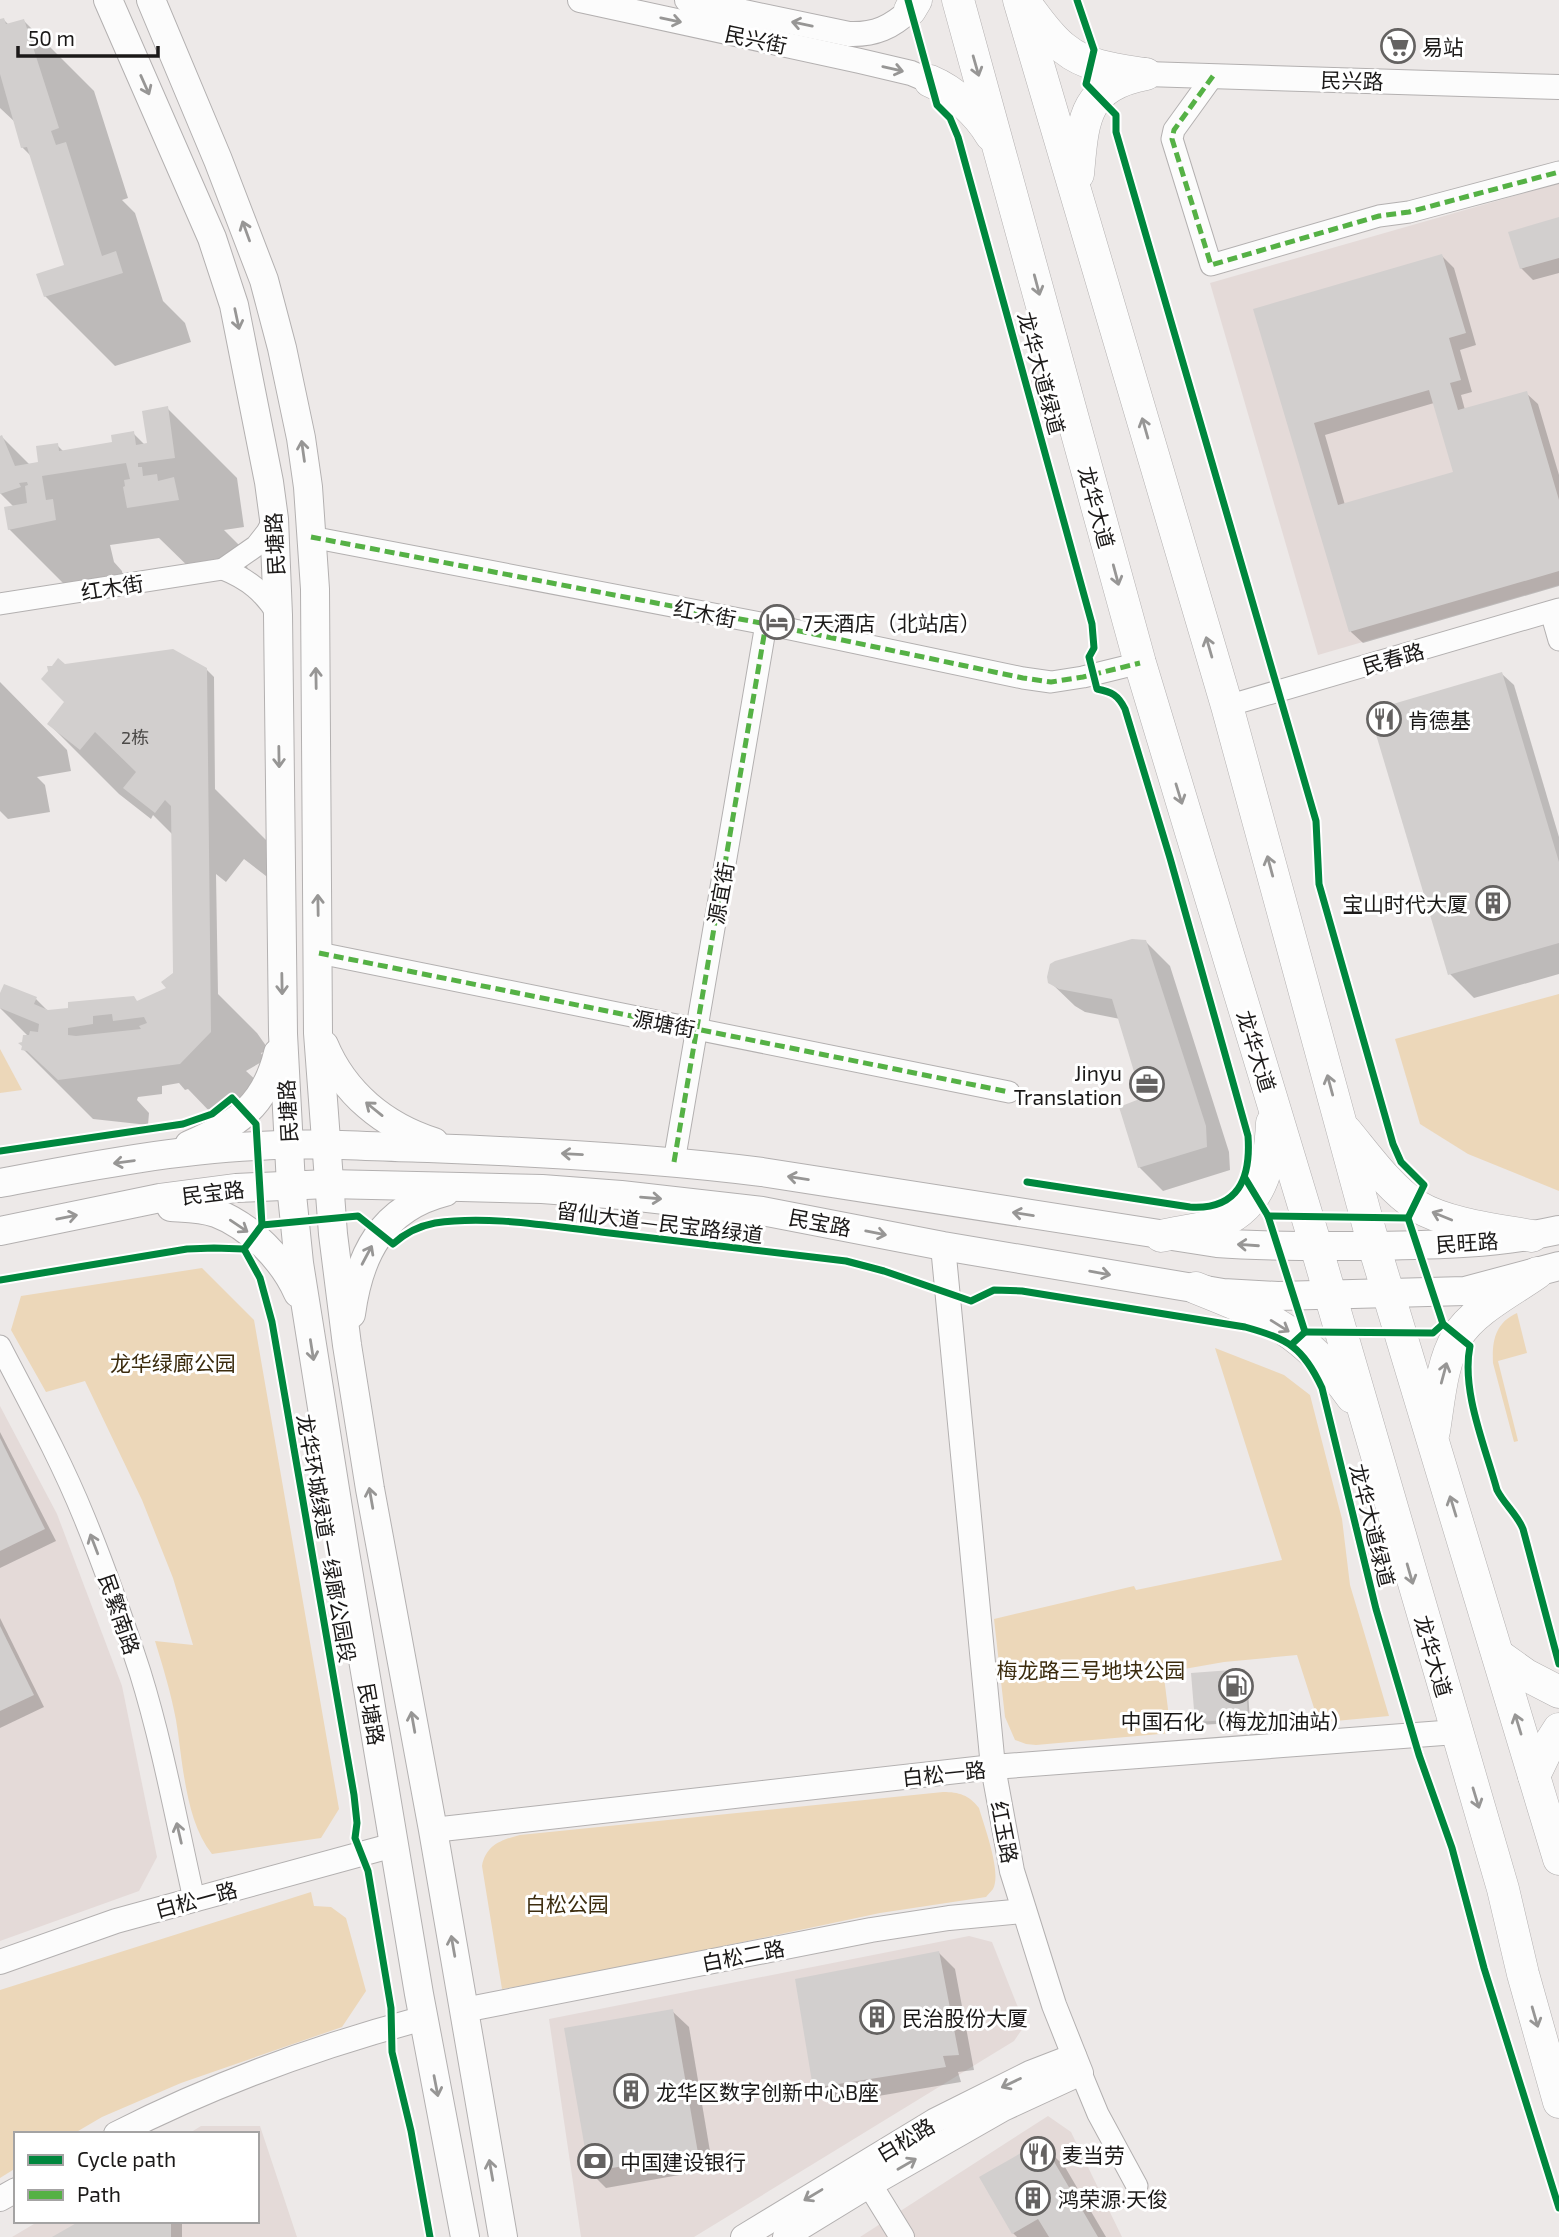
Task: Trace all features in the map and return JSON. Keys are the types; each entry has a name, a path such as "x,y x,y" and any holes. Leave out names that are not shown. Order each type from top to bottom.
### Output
{"main road":[{"name":"民塘路","path":"108,0 212,239 234,305 264,448 274,519 278,615 282,1034 291,1185 306,1310 394,1845 465,2237"},
{"name":"龙华大道","path":"958,0 1140,663 1316,1246 1503,1889 1522,1974 1559,2102"},
{"path":"1021,0 1066,51 1090,63 1146,74"},
{"path":"1021,0 1227,706 1374,1246 1559,1859"},
{"name":"民塘路","path":"153,3 264,280 301,438 308,486 314,589 318,1033 328,1184 347,1345 370,1489 504,2234"},
{"path":"1077,194 1082,125 1092,105 1111,86 1130,77 1146,74"},
{"path":"930,81 968,107 985,125 1001,153"},
{"path":"318,1033 333,1066 347,1087 373,1110 392,1124 418,1137 456,1149"},
{"path":"164,1156 207,1137 250,1110 268,1086 282,1034"},
{"path":"1161,1236 1214,1225 1232,1216 1254,1194 1266,1173 1271,1151 1273,1104"},
{"path":"1341,1125 1392,1184 1416,1205 1453,1220 1489,1229 1546,1233"},
{"name":"民宝路","path":"0,1183 206,1150 289,1144 529,1152 674,1161 762,1172 1217,1244 1374,1246"},
{"name":"民宝路","path":"0,1231 127,1205 236,1188 328,1184 542,1189 762,1211 943,1246 1223,1293 1278,1296 1388,1293"},
{"path":"347,1345 361,1267 371,1247 389,1223 421,1199 461,1187"},
{"path":"127,1205 195,1208 214,1212 237,1223 281,1264 293,1280 306,1310"},
{"name":"民旺路","path":"1374,1246 1451,1244 1546,1233"},
{"path":"1433,1440 1442,1380 1457,1337 1470,1321 1486,1308 1548,1269"},
{"name":"民旺路","path":"1388,1293 1465,1291 1548,1269"},
{"path":"1196,1289 1245,1307 1286,1328 1323,1360 1364,1414"},
{"path":"1498,1655 1526,1675 1559,1692"},
{"path":"1534,1776 1559,1729"}],"street":[{"name":"民兴街","path":"580,0 860,61 911,73 930,81"},
{"name":"民兴街","path":"687,0 849,34 865,35 883,30 899,20 913,5"},
{"name":"民兴路","path":"1146,74 1559,87"},
{"path":"1213,76 1174,130 1172,139 1211,265 1379,216 1409,212 1559,173"},
{"name":"红木街","path":"0,604 223,569 256,546 274,519"},
{"name":"红木街","path":"311,537 766,624 1023,678 1051,681 1083,677 1140,663"},
{"path":"223,569 253,585 267,597 278,615"},
{"path":"1555,610 1559,640"},
{"name":"民春路","path":"1227,706 1555,610"},
{"name":"源宜街","path":"674,1161 766,624"},
{"name":"源塘街","path":"318,953 1009,1092"},
{"name":"红玉路","path":"943,1246 993,1767 1012,1871 1054,2005 1077,2065 1098,2114 1137,2186"},
{"name":"民繁南路","path":"0,1346 85,1518 115,1600 155,1727 194,1899"},
{"name":"白松一路","path":"433,1830 993,1767 1456,1732"},
{"name":"白松一路","path":"0,1962 116,1921 394,1845"},
{"name":"白松二路","path":"464,2010 870,1930 949,1918 1024,1911"},
{"path":"120,2132 210,2089 282,2060 424,2018"},
{"name":"白松路","path":"785,2237 934,2121 1030,2073 1077,2065"},
{"path":"864,2176 902,2237"},
{"name":"白松路","path":"743,2237 864,2176"}],"shaded area":[{"path":"1559,183 1559,585 1318,655 1210,283"},
{"path":"0,1406 57,1514 122,1686 157,1857 139,1891 0,1941"},
{"path":"969,1936 992,1942 1025,2025 1014,2041 694,2237 581,2237 549,2019"},
{"path":"1048,2116 1071,2132 1122,2237 860,2237"},
{"path":"201,2126 260,2126 297,2237 12,2237 36,2223 259,2223 259,2132 191,2132"}],"green space":[{"path":"1559,994 1559,1191 1468,1154 1420,1124 1395,1039"},
{"path":"0,1049 22,1090 0,1093"},
{"name":"龙华绿廊公园","path":"202,1268 254,1320 339,1809 321,1838 212,1854 196,1825 191,1808 174,1710 155,1641 193,1645 173,1578 142,1500 85,1381 46,1392 11,1330 21,1296"},
{"path":"1517,1313 1527,1353 1498,1361 1518,1441 1514,1442 1493,1355 1494,1340 1499,1327"},
{"name":"梅龙路三号地块公园","path":"1215,1348 1284,1375 1310,1395 1342,1519 1350,1585 1389,1716 1303,1724 1314,1708 1297,1655 1224,1662 1167,1672 1164,1677 1171,1733 1036,1745 1015,1740 1005,1717 994,1619 1134,1586 1136,1590 1282,1560"},
{"name":"白松公园","path":"943,1792 963,1795 979,1808 995,1872 993,1889 986,1897 880,1913 586,1975 502,1989 482,1866 487,1853 501,1841 520,1835"},
{"path":"311,1892 314,1906 331,1907 346,1918 366,1991 342,2027 181,2083 102,2117 76,2132 14,2132 14,2169 0,2178 0,1990"}],"building":[{"path":"4,18 6,24 24,19 59,128 51,131 56,145 66,142 102,256 116,251 123,273 44,297 36,274 64,265 27,147 21,148 0,74 0,19"},
{"path":"1559,217 1559,258 1520,269 1508,232"},
{"path":"1442,254 1466,333 1449,338 1461,380 1450,383 1458,410 1527,391 1559,500 1559,571 1349,632 1253,309","holes":["1429,390 1453,472 1338,505 1314,423"]},
{"path":"168,406 175,458 138,463 138,467 142,467 143,476 157,474 158,481 174,477 179,500 127,508 123,487 124,480 130,479 126,463 42,476 46,500 53,499 56,520 8,530 4,507 27,503 25,486 28,485 27,482 19,483 21,487 0,494 0,436 2,435 15,466 38,462 36,446 58,443 59,451 112,442 111,435 134,431 136,445 147,443 142,411"},
{"path":"173,649 207,668 211,1032 180,1064 58,1080 27,1051 21,1050 22,1046 18,1043 22,1042 23,1035 29,1035 30,1031 38,1032 39,1024 0,1008 0,993 4,984 37,997 34,1004 48,1010 68,1008 68,1002 134,996 137,1001 166,988 161,982 173,973 171,806 165,800 155,813 123,788 136,772 95,732 80,750 47,724 64,702 41,679 48,671 47,666 52,666 58,658 65,664","holes":["112,1014 113,1021 144,1017 147,1023 139,1026 141,1029 68,1035 68,1028 93,1024 93,1016"]},
{"path":"1502,672 1559,862 1559,943 1448,975 1369,711"},
{"path":"1132,939 1146,940 1206,1126 1207,1147 1138,1168 1119,1107 1142,1098 1112,999 1059,989 1048,983 1047,977 1050,964 1055,961"},
{"path":"0,1438 45,1529 0,1551"},
{"path":"0,1626 34,1695 0,1711"},
{"path":"1245,1669 1248,1719 1195,1722 1191,1673"},
{"name":"民治股份大厦","path":"939,1951 959,2055 943,2056 946,2067 813,2088 795,1979"},
{"name":"龙华区数字创新中心B座","path":"673,2009 698,2153 589,2172 564,2028"},
{"name":"鸿荣源·天俊","path":"1042,2141 1098,2237 1049,2237 1038,2219 1012,2234 979,2177"},
{"path":"76,2223 171,2223 171,2237 52,2237"}],"marked path":[{"path":"1213,76 1174,130 1172,139 1211,265 1379,216 1409,212 1559,172"},
{"path":"311,537 766,624 1023,678 1051,682 1140,663"},
{"path":"674,1162 766,624"},
{"path":"319,953 1009,1092"}],"cycle path":[{"name":"龙华大道绿道","path":"908,0 937,105 950,118 958,137 1092,624 1094,648 1089,657 1097,689 1114,695 1125,709 1248,1136 1247,1166 1238,1189 1220,1203 1206,1207 1190,1207 1027,1182"},
{"path":"1077,0 1094,50 1086,84 1116,115 1116,132 1316,821 1319,884 1393,1144 1401,1162 1424,1185 1408,1218 1443,1324 1470,1346 1468,1363 1471,1400 1481,1437 1497,1490 1523,1529 1559,1664"},
{"path":"0,1151 183,1124 212,1114 232,1098 256,1124 262,1225 244,1249"},
{"path":"1245,1178 1268,1216 1305,1332 1292,1344"},
{"name":"留仙大道—民宝路绿道","path":"262,1225 358,1216 393,1244 412,1230 435,1223 476,1220 539,1224 846,1261 971,1301 994,1290 1022,1291 1245,1327 1272,1336 1292,1347 1308,1363 1322,1388 1376,1609 1419,1755 1452,1848 1484,1968 1559,2208"},
{"path":"1268,1216 1408,1218"},
{"path":"0,1280 187,1249 244,1249"},
{"name":"龙华环城绿道－绿廊公园段","path":"244,1249 260,1278 272,1322 354,1795 357,1823 355,1838 368,1871 391,2008 392,2052 411,2131 430,2237"},
{"path":"1305,1332 1433,1333 1443,1324"}],"place":[{"name":"易站","path":"1398,46"},
{"name":"7天酒店（北站店）","path":"777,622"},
{"name":"肯德基","path":"1384,719"},
{"name":"宝山时代大厦","path":"1493,903"},
{"name":"Jinyu Translation","path":"1147,1084"},
{"name":"中国石化（梅龙加油站）","path":"1236,1686"},
{"name":"民治股份大厦","path":"877,2017"},
{"name":"龙华区数字创新中心B座","path":"631,2091"},
{"name":"麦当劳","path":"1038,2154"},
{"name":"中国建设银行","path":"595,2161"},
{"name":"鸿荣源·天俊","path":"1033,2198"}]}
